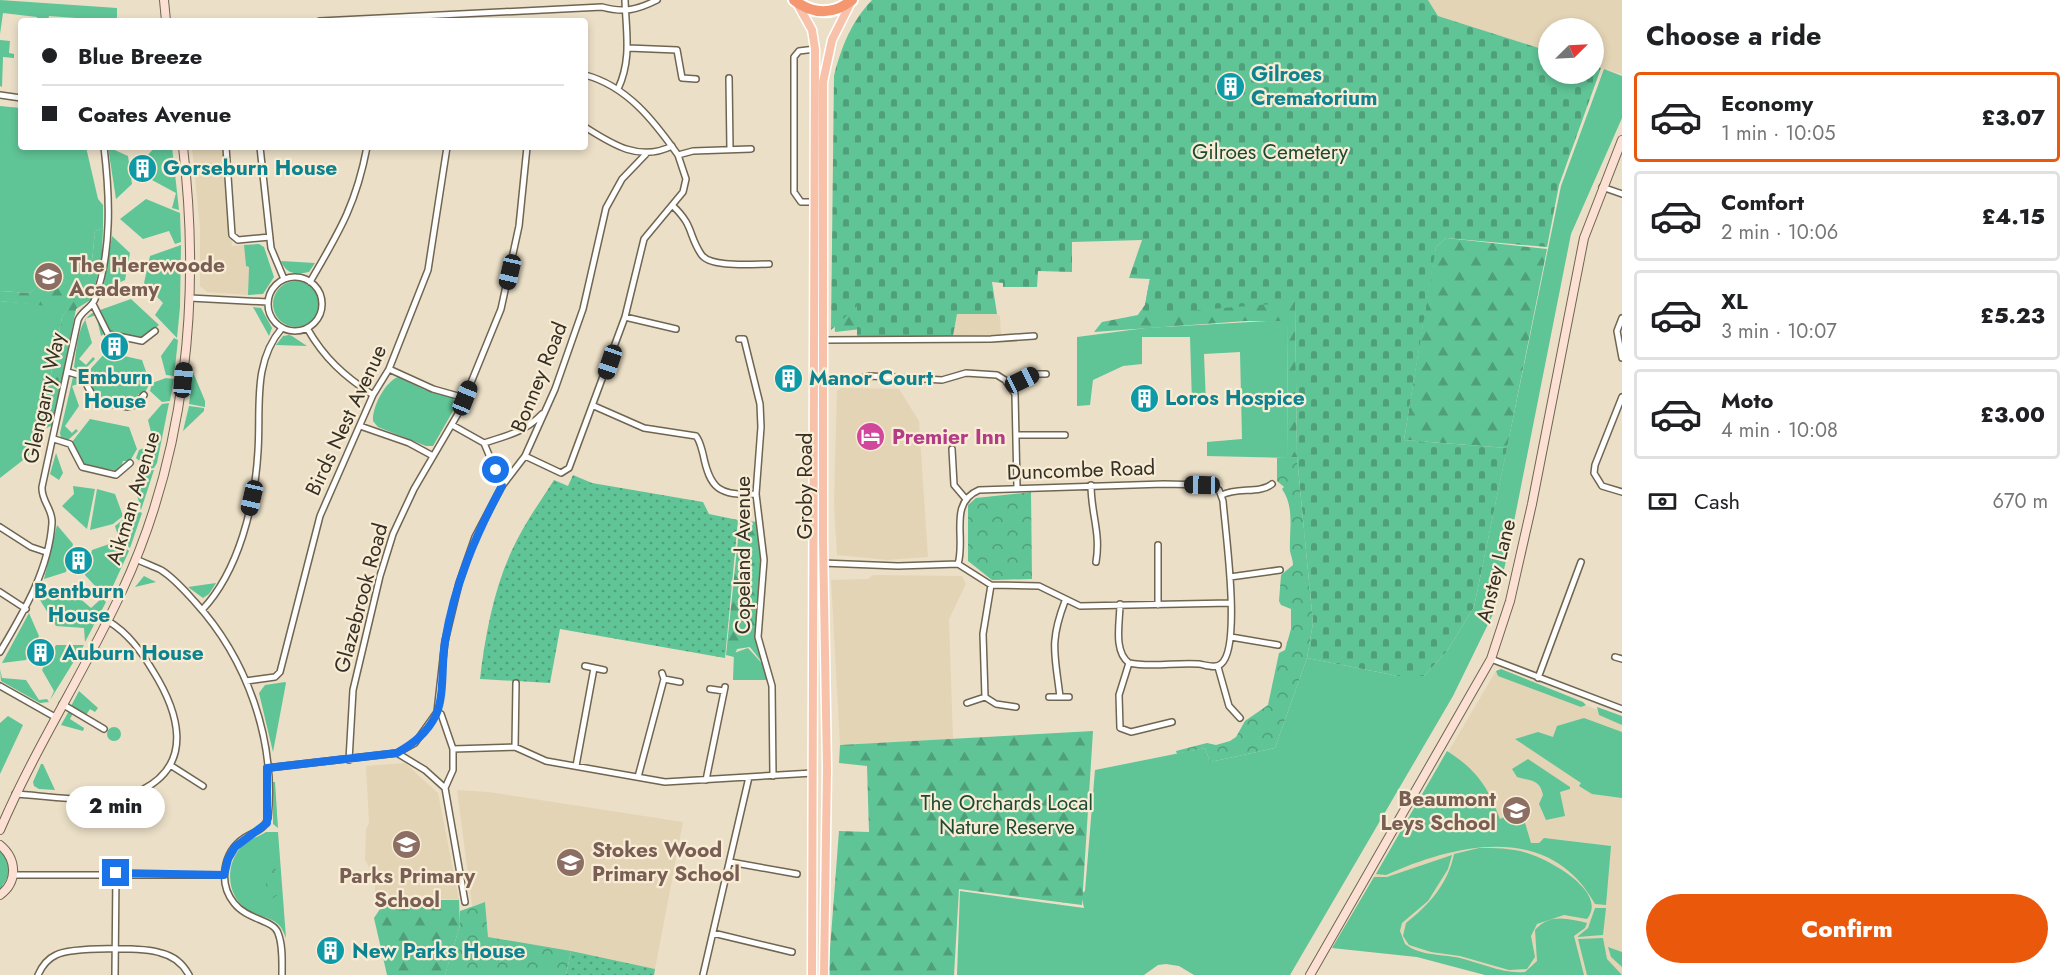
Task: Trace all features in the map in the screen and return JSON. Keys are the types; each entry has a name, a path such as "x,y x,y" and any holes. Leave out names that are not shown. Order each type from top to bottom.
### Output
{"highway":[{"path":"796,1 820,12 831,12 852,1"}],"main road":[{"path":"164,0 166,18"},
{"name":"Groby Road","path":"796,1 812,30 815,49 812,975"},
{"name":"Groby Road","path":"824,975 827,768 823,82 832,40 852,1"},
{"name":"Anstey Lane","path":"1310,975 1491,659 1510,601 1532,504 1584,238 1622,140"},
{"name":"Aikman Avenue","path":"0,830 15,794 62,703 108,621 136,559 171,446 183,380 190,298 190,215 183,150"},
{"path":"0,845 12,858 14,875 11,884 0,895"}],"street":[{"path":"618,89 626,71 628,48 625,0"},
{"path":"417,18 602,7 625,11 638,10 657,0"},
{"path":"628,48 677,50 682,78 696,79"},
{"path":"813,202 801,201 794,192 794,68 795,57 799,51 815,49"},
{"path":"525,456 550,468 566,472 594,406 625,317 644,239 653,224 673,206 682,192 686,179 678,155 637,104 618,89 588,76"},
{"path":"729,78 730,149"},
{"path":"0,95 18,98"},
{"path":"588,129 616,145 638,153 655,154 672,147"},
{"path":"678,155 693,151 751,149"},
{"name":"Glengarry Way","path":"0,652 26,609 46,552 52,519 42,494 42,488 78,320 81,313 93,304 106,249 109,195 104,150"},
{"path":"226,150 232,235 238,240 270,237"},
{"path":"260,150 270,237 284,279"},
{"path":"310,282 345,222 358,189 366,150"},
{"name":"Birds Nest Avenue","path":"246,681 275,677 280,672 320,516 373,395 389,369 428,270 447,150"},
{"name":"Glazebrook Road","path":"349,760 353,690 380,576 398,525 465,398 501,309 519,226 527,150"},
{"name":"Bonney Road","path":"437,712 445,641 459,583 475,537 502,486 525,456 545,411 583,309 606,208 622,179 646,154"},
{"path":"1602,187 1622,194"},
{"path":"673,206 689,224 699,251 706,260 718,263 769,264"},
{"path":"297,277 310,282 318,291 321,309 316,320 307,328 292,331 282,328 273,320 268,302 273,289 284,279 297,277"},
{"path":"190,298 268,302"},
{"path":"93,304 108,334 142,341 155,331"},
{"path":"625,317 676,328"},
{"path":"1622,318 1617,331 1622,358"},
{"path":"202,610 215,596 225,578 249,513 258,452 261,366 273,338 282,328"},
{"path":"307,328 326,359 346,378 373,395"},
{"path":"823,340 991,339 1034,336"},
{"name":"Copeland Avenue","path":"739,339 744,339 760,404 761,459 756,494 764,558 758,637 772,686 773,776"},
{"path":"389,369 424,385 465,398"},
{"path":"68,372 82,376 94,399 100,402 128,408 135,405 144,395"},
{"path":"823,382 846,382 870,376 942,380 966,373 997,375 1010,386 1014,394 1017,487"},
{"path":"1010,386 1034,374 1046,374"},
{"path":"1622,397 1619,413 1594,465 1594,473 1602,486 1622,492"},
{"path":"594,406 644,428 696,436 707,474 715,486 729,492 756,494"},
{"path":"484,443 517,433 531,426 545,411"},
{"path":"452,425 484,443 502,486"},
{"path":"360,426 409,443 433,456"},
{"path":"1016,435 1065,435"},
{"path":"54,439 69,444 79,464 86,469 116,474 130,463"},
{"path":"952,449 954,485 965,498 960,514 961,554 958,564"},
{"path":"1218,667 1228,656 1232,637 1230,577 1222,495 1233,490 1263,489 1272,484"},
{"path":"1091,485 1091,506 1100,542 1096,562"},
{"name":"Duncombe Road","path":"965,498 979,490 1091,485 1202,485 1211,486 1222,495"},
{"path":"0,527 31,547 46,552"},
{"path":"1158,545 1158,604"},
{"path":"136,559 162,571 202,610 234,656 246,681 262,732 267,768 267,823 235,847 228,859 224,875 228,893 239,910 250,918 272,925 278,932 282,975"},
{"path":"812,567 824,562 898,566 958,564 991,585 1011,587 1030,584 1080,606 1231,603"},
{"path":"1538,678 1581,562"},
{"path":"1230,577 1280,570"},
{"path":"985,697 983,634 991,585"},
{"path":"0,592 26,609"},
{"path":"1059,697 1054,655 1054,630 1065,601"},
{"path":"1120,604 1120,647 1123,657 1129,663 1218,667"},
{"path":"15,794 109,798 132,794 157,780 170,765 178,732 173,708 142,654 122,629 108,621"},
{"path":"1232,637 1278,645"},
{"path":"1615,657 1622,659"},
{"path":"1491,659 1622,709"},
{"path":"1129,663 1119,695 1120,728 1124,732 1138,731 1172,722"},
{"path":"585,666 604,670"},
{"path":"1218,667 1229,706 1240,718"},
{"path":"576,766 594,668"},
{"path":"638,777 663,676 680,682"},
{"path":"515,747 516,683"},
{"path":"0,686 55,717"},
{"path":"706,780 724,689 710,689"},
{"path":"0,697 7,690"},
{"path":"967,703 985,697"},
{"path":"985,697 996,704 1016,707"},
{"path":"1049,698 1069,697"},
{"path":"62,703 104,729"},
{"path":"267,768 397,753 416,743 437,712 441,714 453,749 453,770 445,789 465,902"},
{"path":"453,749 515,747 546,761 665,782 813,773"},
{"path":"397,753 425,770 445,789"},
{"path":"170,765 203,786"},
{"path":"703,975 749,777"},
{"path":"730,862 797,874"},
{"path":"14,875 116,873 224,875"},
{"path":"115,975 116,873"},
{"path":"713,933 792,952"},
{"path":"38,975 43,964 54,955 71,949 159,952 176,959 189,975"}],"shaded area":[{"path":"1428,0 1622,0 1622,74 1604,69 1604,18 1538,18 1538,48 1438,16"},
{"path":"192,150 226,150 232,246 244,245 246,266 249,266 248,295 207,292 200,286 200,229"},
{"path":"957,314 997,314 1000,316 1001,335 953,336"},
{"path":"841,388 899,389 919,421 928,557 887,560 837,555 834,503 837,391"},
{"path":"873,575 962,576 966,584 949,619 953,739 840,745 831,580 868,579"},
{"name":"Beaumont Leys School","path":"1496,671 1622,719 1622,975 1485,975 1417,957 1332,948"},
{"name":"Parks Primary School","path":"405,763 438,793 459,900 375,896 375,877 365,860 366,829 369,823 366,766"},
{"name":"Stokes Wood Primary School","path":"457,790 489,792 683,822 655,969 488,937 485,902 472,906"}],"green space":[{"path":"0,0 117,8 117,18 49,16 49,18 37,18 3,13 0,34"},
{"name":"Gilroes Cemetery","path":"872,0 1428,0 1438,16 1538,48 1538,84 1595,84 1559,185 1547,247 1446,238 1436,247 1404,440 1507,448 1474,607 1447,651 1424,676 1398,676 1307,658 1313,623 1297,457 1295,302 1138,315 1145,305 1150,279 1129,278 1142,240 1072,242 1072,272 1038,271 1037,287 1003,287 1003,283 992,282 997,314 957,314 953,336 857,337 857,306 831,330 834,76 848,36"},
{"path":"0,40 10,41 9,53 14,54 14,58 3,57 2,87 0,86"},
{"path":"1604,69 1622,76 1622,118 1571,234 1507,557 1493,614 1453,696 1290,975 1194,975 1179,966 1166,964 1158,965 1144,975 957,975 960,891 1084,908 1081,894 1085,891 1095,770 1205,748 1210,762 1275,748 1307,658 1398,676 1424,676 1447,651 1474,607 1561,186 1598,84 1604,84"},
{"path":"0,106 18,108 18,150 87,150 98,199 103,205 103,228 95,231 91,271 84,286 43,281 30,293 0,291"},
{"path":"108,150 115,150 128,156 132,184 116,199"},
{"path":"152,150 172,150 179,210 172,208 176,193 152,180 148,155"},
{"path":"146,199 180,213 181,242 175,244 169,231 143,239 120,219"},
{"path":"103,228 102,255 92,299 76,309 53,425 40,431 62,317 67,308 0,301 0,291 30,293 42,281 84,285 91,271 95,231"},
{"path":"112,236 130,253 125,280 103,290"},
{"path":"1446,238 1547,249 1507,448 1404,440 1434,256 1436,247"},
{"path":"259,244 264,247 274,277 263,294 248,295 249,267 246,266 244,245"},
{"path":"181,245 177,338 155,315 163,303 144,283 150,256"},
{"path":"281,261 315,263 309,272 296,273 286,269"},
{"path":"1150,278 1295,302 1297,457 1288,458 1287,321 1246,321 1094,332 1102,322 1138,315 1145,305"},
{"path":"296,281 312,288 319,304 312,320 296,327 280,320 273,304 280,288"},
{"path":"850,286 870,328 835,332 834,316"},
{"path":"131,299 159,325 142,339 110,332 100,310"},
{"path":"0,301 68,307 62,317 36,450 0,478"},
{"path":"253,307 261,308 272,328 269,336"},
{"path":"94,312 97,314 105,333 101,336 96,315 87,318"},
{"path":"85,320 92,343 79,359 86,365 93,357 95,359 81,373 74,367 79,336"},
{"path":"1287,320 1288,458 1207,456 1207,442 1242,439 1240,352 1204,354 1206,404 1192,403 1190,337 1142,337 1142,364 1123,366 1093,380 1090,405 1077,406 1077,337 1146,328"},
{"path":"289,335 307,346 276,345 283,336"},
{"path":"174,338 178,340 174,376 166,375 161,356"},
{"path":"106,352 142,360 150,383 144,394 138,394 138,400 123,404 98,399 85,375"},
{"path":"193,372 205,401 205,407 189,404"},
{"path":"73,377 82,380 93,400 88,403 83,382 72,386 79,406 65,426 72,433 76,429 78,431 68,440 61,438 60,433"},
{"path":"398,377 425,390 451,396 457,404 433,446 426,446 378,427 373,421 380,396 388,384"},
{"path":"166,378 174,379 170,401 162,402 150,391 152,383"},
{"path":"169,403 157,463 154,468 148,469 136,458 139,450 154,444 148,420 162,404"},
{"path":"189,406 204,408 204,411 183,431"},
{"path":"90,419 129,427 137,449 130,461 123,461 120,471 84,465 72,442"},
{"path":"56,453 63,473 59,480 50,474"},
{"path":"1297,457 1313,623 1307,658 1275,748 1210,762 1205,748 1177,754 1176,751 1207,743 1216,745 1230,741 1236,737 1245,721 1268,705 1279,653 1285,650 1291,629 1291,609 1281,605 1279,601 1281,575 1293,565 1290,551 1289,503 1282,489 1284,487 1277,481 1277,458"},
{"path":"154,470 141,510 135,487 148,471"},
{"path":"573,475 592,483 703,502 709,514 738,520 725,658 560,629 550,683 480,679 491,612 506,563 527,522 554,480 568,486"},
{"path":"73,486 95,489 87,529 62,506 74,494"},
{"path":"97,489 115,494 123,516 113,524 90,530"},
{"path":"1031,492 1032,579 992,580 968,561 968,505 976,498"},
{"path":"142,513 130,548 119,539 115,526 125,518"},
{"path":"740,520 757,522 764,552 758,635 768,670 750,647 737,649 734,657 726,655"},
{"path":"57,525 73,544 66,572 44,579"},
{"path":"118,541 129,551 107,599 85,575 92,550"},
{"path":"144,576 156,582 135,587"},
{"path":"216,583 209,594 203,598 188,587"},
{"path":"70,590 91,608 102,598 106,602 85,642 84,628 56,626 40,600 42,597"},
{"path":"29,613 39,636 26,660 2,663"},
{"path":"56,645 84,645 50,700 54,691 42,670"},
{"path":"748,648 768,670 771,680 733,680 734,653"},
{"path":"0,669 2,678 26,680 39,700 47,699 49,702 40,703 1,681"},
{"path":"1501,669 1586,705 1581,707 1498,676 1496,671"},
{"path":"285,682 273,752 259,693 265,685"},
{"path":"79,691 98,708 95,712 90,709 86,715 71,706"},
{"path":"1597,707 1622,716 1622,725 1599,715"},
{"path":"69,711 73,713 70,719 84,728 83,731 61,725"},
{"path":"8,716 23,725 0,774 0,723"},
{"path":"1584,718 1622,732 1622,798 1592,794 1579,786 1581,783 1515,739 1538,732 1553,737 1557,726"},
{"path":"111,727 117,727 121,734 117,741 111,741 107,737 107,731"},
{"name":"The Orchards Local Nature Reserve","path":"1093,731 1082,905 959,889 954,975 828,975 839,831 869,832 867,766 839,763 840,745"},
{"path":"1447,751 1474,772 1486,788 1500,819 1515,812 1523,816 1531,843 1539,843 1544,838 1611,846 1606,905 1595,904 1576,878 1553,860 1528,850 1500,847 1471,848 1442,855 1386,875 1376,874"},
{"path":"1528,759 1570,787 1560,792 1565,816 1546,820 1539,804 1543,795 1540,786 1517,777 1512,769"},
{"path":"41,764 55,790 39,789 34,786 33,782"},
{"path":"273,782 275,782 278,828 273,824"},
{"path":"266,832 278,832 286,938 276,923 254,914 239,903 231,887 231,870 236,853 242,846"},
{"path":"1479,848 1511,849 1539,857 1574,879 1584,888 1590,898 1592,909 1587,919 1564,915 1537,924 1531,936 1535,957 1527,969 1509,970 1460,956 1431,952 1409,945 1403,936 1406,923 1430,901 1442,884 1454,854"},
{"path":"0,850 7,857 10,873 0,890"},
{"path":"1452,855 1448,869 1428,901 1402,923 1400,931 1405,944 1424,953 1460,958 1492,968 1525,972 1537,961 1535,930 1553,919 1573,920 1587,923 1585,928 1574,936 1584,975 1485,975 1417,957 1332,948 1374,877 1387,877"},
{"path":"274,868 280,873 275,879 277,895 272,899 267,893 266,882 259,879 257,872 261,869"},
{"path":"386,900 459,900 460,925 445,975 387,975 374,918"},
{"path":"485,902 488,937 571,951 566,975 445,975 460,925 460,911"},
{"path":"1595,908 1606,908 1603,935 1577,937 1588,928"},
{"path":"1603,938 1607,959 1622,975 1587,975 1578,939"},
{"path":"1608,947 1622,952 1622,967 1611,957"},
{"path":"571,951 655,969 654,975 566,975"}],"place":[{"name":"Gilroes Crematorium","path":"1230,86"},
{"name":"Gorseburn House","path":"142,168"},
{"name":"The Herewoode Academy","path":"48,277"},
{"name":"Emburn House","path":"115,346"},
{"name":"Manor Court","path":"788,378"},
{"name":"Loros Hospice","path":"1144,398"},
{"name":"Premier Inn","path":"871,437"},
{"name":"Bentburn House","path":"79,560"},
{"name":"Auburn House","path":"41,653"},
{"name":"Beaumont Leys School","path":"1517,811"},
{"name":"Parks Primary School","path":"407,845"},
{"name":"Stokes Wood Primary School","path":"571,862"},
{"name":"New Parks House","path":"331,951"}],"route":[{"path":"116,873 224,875 228,859 235,847 244,838 264,828 267,823 269,813 267,768 397,753 416,743 437,712 445,641 459,583 475,537 502,486 496,470"}]}
